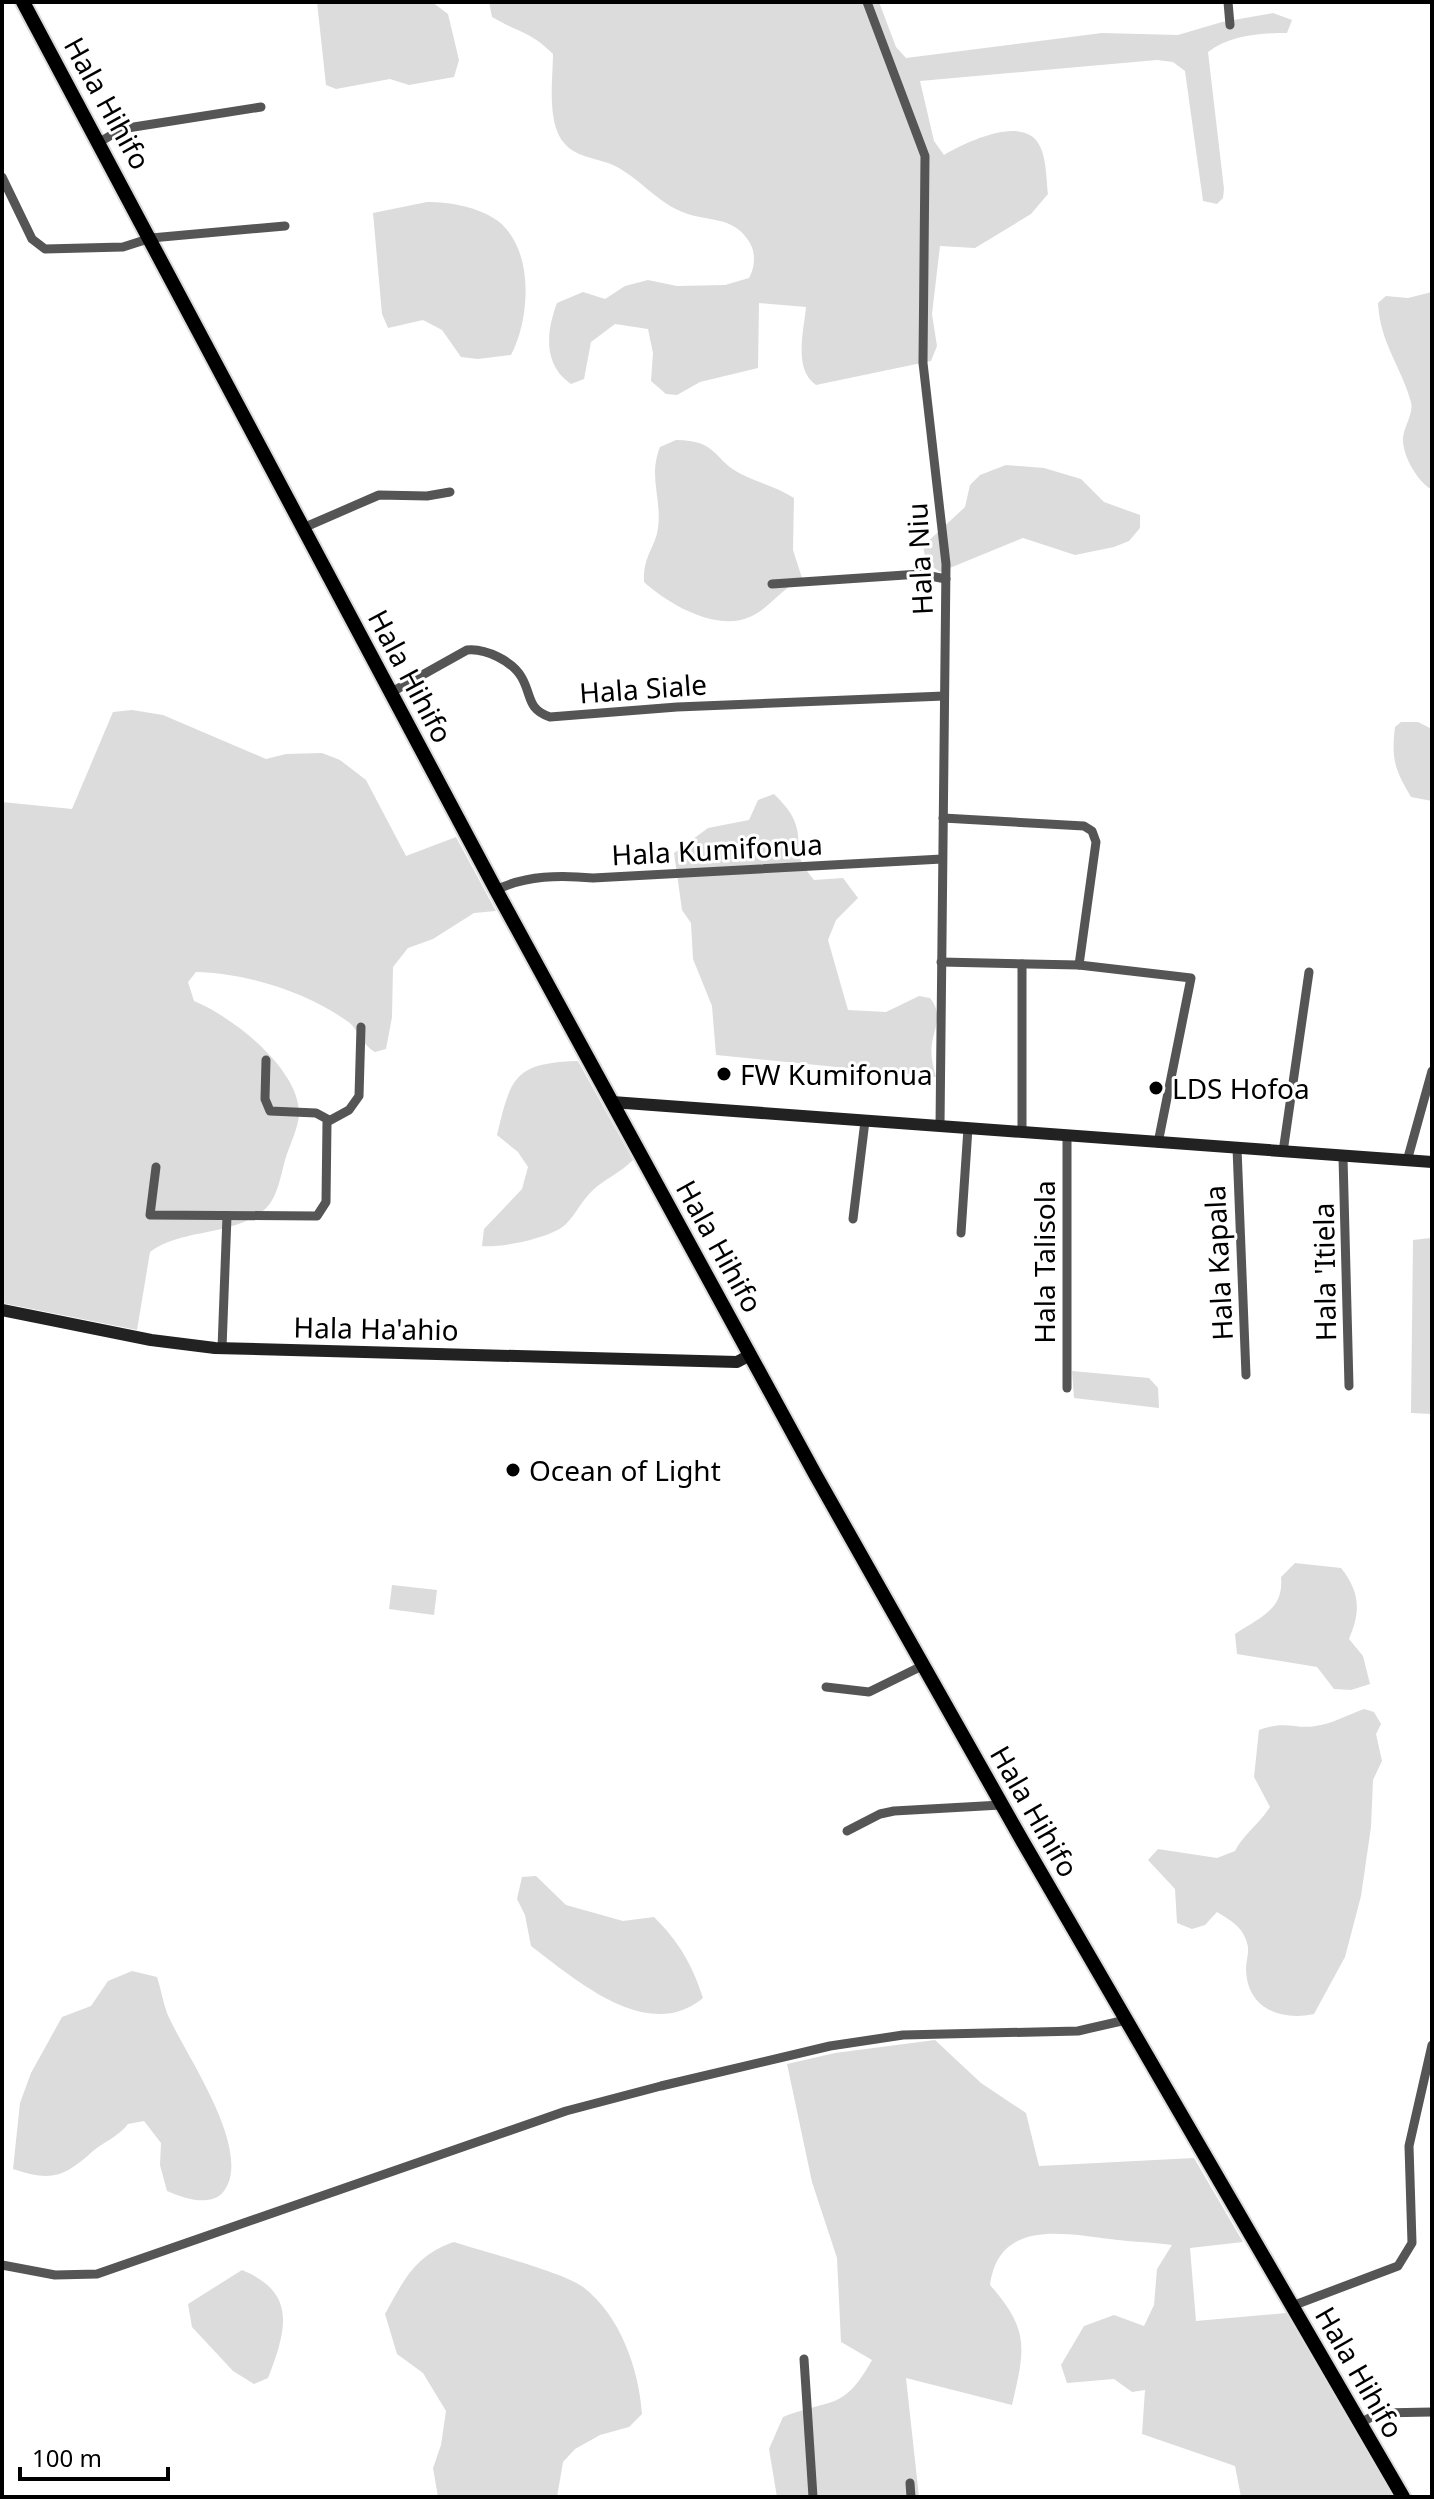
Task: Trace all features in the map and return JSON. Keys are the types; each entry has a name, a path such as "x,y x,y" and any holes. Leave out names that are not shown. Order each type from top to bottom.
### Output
{"main road":[{"name":"Hala Hihifo","path":"23,2 496,890 922,1666 1403,2497"}],"street":[{"name":"Hala Niu","path":"867,2 925,156 923,363 946,579 940,1126"},
{"path":"1228,2 1230,25"},
{"path":"100,142 121,129 261,107"},
{"path":"2,177 32,239 45,249 123,247 151,238 285,226"},
{"path":"303,528 379,495 427,496 450,492"},
{"path":"772,584 920,574 946,579"},
{"name":"Hala Siale","path":"390,693 467,650 479,648 513,667 523,679 528,701 537,712 550,717 677,707 944,696"},
{"path":"943,818 1084,826 1092,831 1096,842 1079,965"},
{"name":"Hala Kumifonua","path":"496,890 515,881 569,876 593,878 942,859"},
{"path":"941,962 1079,965 1191,978 1158,1143"},
{"path":"1022,964 1022,1132"},
{"path":"1283,1152 1309,972"},
{"path":"329,1120 349,1110 359,1096 361,1027"},
{"path":"266,1060 265,1099 270,1111 316,1113 329,1120"},
{"path":"1407,1161 1432,1071"},
{"path":"612,1102 1432,1162"},
{"path":"156,1167 150,1215 317,1216 326,1202 329,1120"},
{"path":"853,1219 865,1121"},
{"path":"961,1233 968,1128"},
{"name":"Hala Talisola","path":"1067,1136 1067,1388"},
{"name":"Hala Kapala","path":"1237,1148 1246,1375"},
{"name":"Hala 'Itiela","path":"1343,1157 1349,1386"},
{"path":"222,1348 227,1216"},
{"name":"Hala Ha'ahio","path":"2,1310 151,1340 222,1348 737,1362 750,1355"},
{"path":"826,1687 869,1692 922,1666"},
{"path":"847,1831 880,1814 894,1811 1001,1805"},
{"path":"2,2265 55,2275 97,2274 566,2111 830,2046 903,2035 1078,2031 1126,2020"},
{"path":"1292,2306 1398,2266 1412,2243 1409,2146 1432,2045"},
{"path":"804,2359 813,2497"},
{"path":"1360,2423 1379,2413 1432,2412"},
{"path":"910,2483 911,2497"}],"shaded area":[{"path":"317,2 432,2 448,14 459,60 454,77 409,85 390,79 336,89 326,85"},
{"path":"489,2 879,2 896,47 906,58 1102,33 1178,35 1222,22 1273,13 1292,20 1287,33 1236,39 1208,52 1224,189 1223,198 1217,204 1203,201 1185,71 1173,62 1157,60 920,81 934,141 944,155 988,135 1014,131 1025,133 1034,138 1041,150 1048,194 1031,214 975,248 940,246 932,314 937,346 931,361 816,385 804,370 802,360 806,307 759,303 758,368 700,382 677,395 666,394 651,381 653,353 648,329 615,324 591,342 584,379 571,384 555,367 549,347 557,303 583,292 605,299 625,286 648,280 677,286 725,285 749,278 754,260 750,243 736,227 680,211 615,166 570,149 555,125 553,54 531,36 492,17"},
{"path":"427,202 455,204 482,212 498,221 510,234 518,249 526,285 522,323 511,355 478,359 461,357 442,330 423,320 388,328 382,314 373,213"},
{"path":"1432,292 1432,490 1416,474 1405,452 1403,438 1411,402 1383,330 1378,303 1386,296 1408,298"},
{"path":"676,440 700,443 732,469 794,498 793,550 802,578 752,616 725,621 710,619 680,607 644,582 645,565 658,528 657,458 660,447"},
{"path":"1006,465 1044,468 1081,479 1104,502 1140,515 1140,528 1129,541 1075,555 1023,538 940,572 926,562 923,546 965,507 970,485 980,475"},
{"path":"132,710 163,715 266,759 286,754 322,753 340,760 366,780 406,856 456,837 496,911 474,913 433,939 408,948 393,967 392,1017 386,1049 375,1052 351,1024 313,1001 255,980 196,972 188,982 194,1001 226,1018 276,1062 296,1096 299,1118 275,1194 264,1210 237,1225 176,1239 150,1252 137,1330 2,1303 2,802 72,809 113,712"},
{"path":"1401,722 1418,722 1432,729 1432,801 1411,797 1398,771 1394,738 1395,727"},
{"path":"774,794 792,816 801,861 814,880 843,878 858,898 836,920 828,940 848,1010 886,1012 919,996 930,998 937,1015 931,1052 936,1077 716,1055 712,1006 693,959 691,923 682,910 674,853 708,828 749,820 758,800"},
{"path":"578,1061 633,1160 593,1190 559,1229 526,1241 482,1246 484,1229 522,1189 528,1167 518,1152 497,1135 512,1087 519,1077 540,1065"},
{"path":"1431,1238 1432,1414 1411,1413 1413,1240"},
{"path":"1072,1371 1149,1378 1158,1388 1159,1408 1074,1398"},
{"path":"1295,1563 1341,1568 1352,1585 1357,1611 1349,1639 1363,1656 1370,1684 1351,1690 1334,1689 1317,1667 1237,1654 1235,1634 1274,1605 1279,1597 1281,1577"},
{"path":"392,1585 437,1590 434,1615 389,1609"},
{"path":"1364,1709 1374,1712 1381,1724 1376,1734 1382,1761 1373,1780 1371,1827 1361,1896 1345,1957 1314,2014 1290,2016 1278,2013 1259,2003 1252,1994 1246,1969 1248,1946 1239,1928 1217,1912 1205,1925 1192,1929 1177,1923 1175,1889 1148,1860 1158,1849 1217,1858 1235,1851 1270,1807 1254,1777 1259,1730 1278,1725 1321,1725"},
{"path":"536,1876 566,1905 623,1921 654,1917 684,1954 703,1998 682,2010 659,2014 636,2011 613,2002 569,1975 531,1946 525,1915 517,1899 522,1877"},
{"path":"132,1971 157,1977 167,2013 224,2127 231,2173 224,2191 212,2199 189,2199 167,2191 160,2165 161,2143 144,2121 128,2124 74,2167 57,2175 38,2175 13,2169 20,2103 31,2073 62,2017 91,2006 108,1981"},
{"path":"935,2040 981,2083 1026,2113 1039,2166 1194,2158 1243,2242 1190,2248 1196,2321 1286,2313 1393,2497 1241,2497 1235,2466 1142,2434 1145,2390 1132,2392 1114,2379 1067,2383 1061,2365 1084,2326 1114,2315 1144,2326 1154,2305 1157,2269 1172,2245 1053,2234 1019,2240 1006,2250 996,2264 990,2285 1012,2315 1021,2341 1020,2369 1012,2405 906,2378 919,2497 777,2497 769,2449 783,2417 844,2396 862,2377 872,2360 841,2342 837,2258 812,2182 787,2064 835,2053"},
{"path":"454,2242 541,2269 583,2287 607,2312 632,2361 642,2414 629,2427 600,2435 575,2449 563,2462 557,2497 438,2497 433,2468 441,2445 446,2411 423,2373 397,2354 385,2314 412,2270 429,2254"},
{"path":"242,2270 260,2279 272,2290 280,2302 283,2315 279,2345 268,2378 254,2384 233,2371 192,2327 188,2304"}],"place":[{"name":"FW Kumifonua","path":"724,1074"},
{"name":"LDS Hofoa","path":"1156,1088"},
{"name":"Ocean of Light","path":"513,1470"}]}
